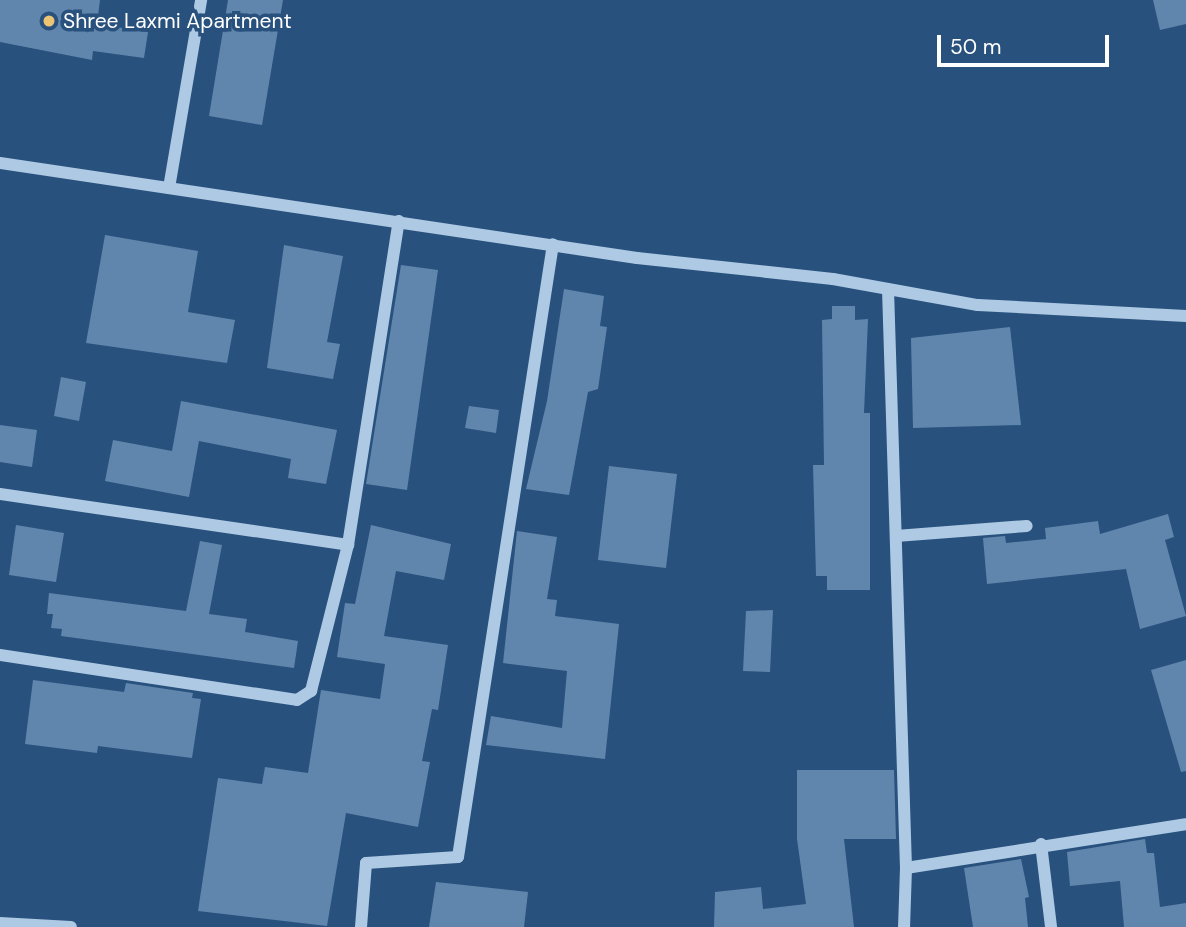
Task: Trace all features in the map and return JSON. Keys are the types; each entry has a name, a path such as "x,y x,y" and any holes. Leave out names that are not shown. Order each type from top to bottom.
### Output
{"street":[{"path":"169,188 201,0"},
{"path":"0,163 554,244 888,289 978,305 1186,316"},
{"path":"0,655 305,697 316,678 348,545 399,221"},
{"path":"361,927 366,863 458,857 554,244"},
{"path":"888,289 906,868 904,927"},
{"path":"0,494 348,545"},
{"path":"896,536 1027,526"},
{"path":"906,868 1041,844 1186,824"},
{"path":"1041,844 1051,927"},
{"path":"0,923 71,927"}],"building":[{"name":"Shree Laxmi Apartment","path":"0,0 100,0 97,24 148,32 144,58 93,51 92,60 0,42"},
{"path":"228,0 283,0 262,125 209,116"},
{"path":"1153,0 1186,0 1186,24 1160,30"},
{"path":"105,235 198,251 188,312 235,320 227,363 86,343"},
{"path":"284,245 343,256 327,342 340,344 333,379 267,368"},
{"path":"401,265 438,270 407,490 366,484"},
{"path":"564,289 604,296 600,326 607,327 598,389 588,392 569,495 526,489 547,401"},
{"path":"832,306 855,306 855,320 868,319 864,413 870,413 870,590 827,590 827,576 816,576 813,465 824,465 822,320 832,319"},
{"path":"1010,327 1021,425 913,428 911,338"},
{"path":"61,377 86,382 79,421 54,416"},
{"path":"181,401 337,430 326,484 288,478 291,459 199,441 189,497 105,481 113,440 172,451"},
{"path":"469,406 499,410 496,433 465,428"},
{"path":"0,425 37,430 32,467 0,462"},
{"path":"609,466 677,474 666,568 598,560"},
{"path":"1168,514 1174,537 1165,540 1186,616 1140,629 1126,569 987,584 983,538 1005,536 1006,543 1046,539 1045,528 1098,521 1100,534"},
{"path":"16,525 64,533 56,582 9,575"},
{"path":"371,525 451,544 444,580 396,571 384,636 448,645 438,710 432,709 422,761 430,762 418,827 346,813 327,926 198,911 218,778 262,784 265,767 308,773 321,690 380,699 385,664 337,657 345,603 355,604"},
{"path":"517,531 557,537 547,599 557,600 555,616 619,624 605,759 486,745 491,716 562,728 567,671 503,663"},
{"path":"200,541 222,545 209,614 247,619 245,632 298,641 294,668 61,636 62,629 51,628 53,614 47,614 49,593 186,611"},
{"path":"773,610 770,672 743,671 746,611"},
{"path":"1186,660 1186,771 1181,772 1151,670"},
{"path":"33,680 124,692 126,683 193,693 192,698 201,699 192,758 98,746 97,753 25,744"},
{"path":"797,770 894,770 896,839 844,839 854,927 714,927 715,892 761,887 763,909 806,904 797,839"},
{"path":"1145,839 1147,853 1154,853 1160,907 1186,903 1186,927 1124,927 1120,881 1070,886 1067,852"},
{"path":"1021,859 1029,897 1025,898 1028,927 973,927 964,868"},
{"path":"436,882 528,892 524,927 429,927"}],"place":[{"name":"Shree Laxmi Apartment","path":"49,21"}]}
